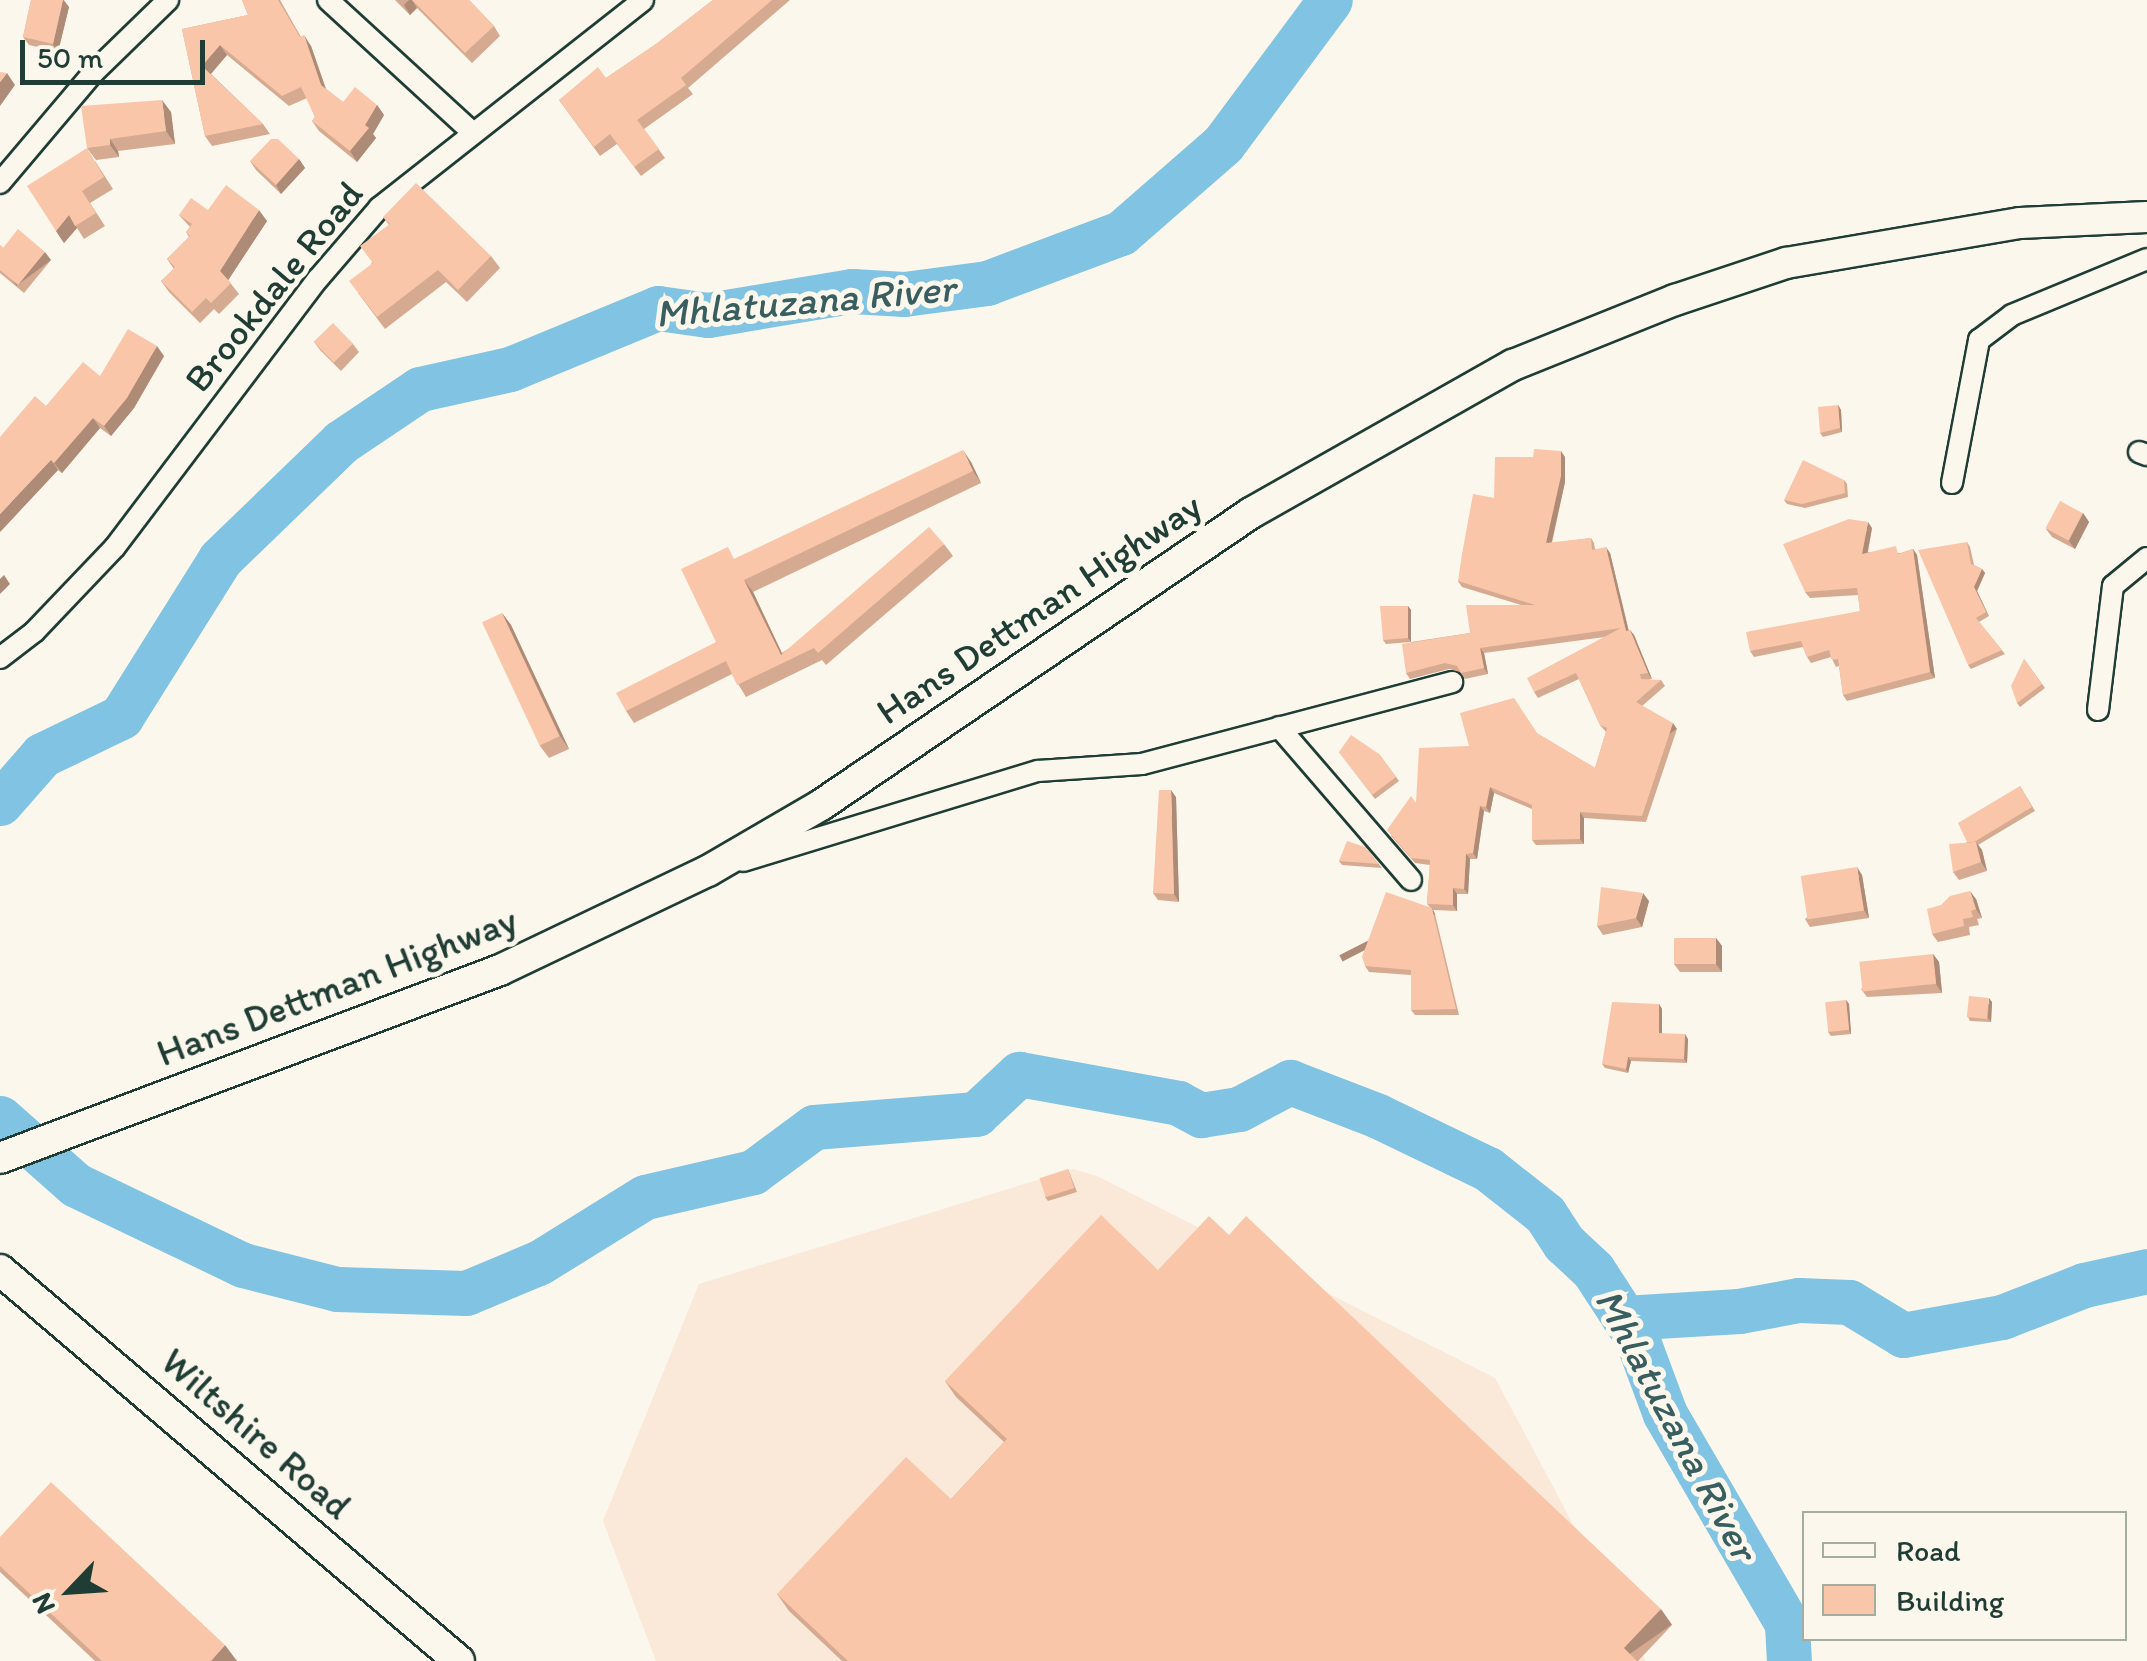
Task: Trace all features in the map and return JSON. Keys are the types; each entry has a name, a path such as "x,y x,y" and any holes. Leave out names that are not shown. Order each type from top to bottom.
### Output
{"street":[{"path":"0,184 93,74 168,0"},
{"path":"328,0 471,131"},
{"name":"Brookdale Road","path":"0,658 80,588 115,547 318,280 378,208 471,131 643,0"},
{"name":"Hans Dettman Highway","path":"0,1158 500,970 708,871 836,795 1251,513 1513,366 1675,300 1786,263 2020,223 2142,223"},
{"path":"1952,483 1979,340 2012,315 2147,259"},
{"path":"2098,710 2113,586 2147,558"},
{"path":"708,871 1038,771 1142,764 1452,682"},
{"path":"1279,726 1411,880"},
{"name":"Wiltshire Road","path":"0,1270 459,1661"}],"shaded area":[{"path":"1073,1169 1097,1176 1495,1378 1646,1661 656,1661 603,1521 699,1284"}],"building":[{"path":"31,0 63,0 53,44 23,37"},
{"path":"242,0 278,0 300,37 304,35 321,85 343,102 355,87 377,105 365,125 369,128 350,151 312,121 315,117 301,87 282,96 220,45 202,66 263,124 205,136 182,29 248,15"},
{"path":"412,0 469,0 494,26 465,53"},
{"path":"713,0 772,0 681,78 686,85 637,120 659,149 634,167 610,134 594,147 559,100 598,67 606,78"},
{"path":"162,100 166,131 110,139 110,145 87,148 81,106"},
{"path":"271,139 278,139 299,159 276,185 250,161"},
{"path":"87,148 104,177 82,191 96,213 75,226 69,215 56,231 27,186"},
{"path":"416,183 491,256 458,290 438,270 377,317 349,281 373,263 360,246 390,224 383,217"},
{"path":"226,185 259,210 220,271 231,283 211,303 206,298 192,312 161,281 175,267 167,259 190,236 186,232 192,224 179,215 191,198 208,210"},
{"path":"18,229 45,252 18,285 0,270 0,245 3,248"},
{"path":"333,323 353,344 334,363 314,342"},
{"path":"128,329 157,346 127,398 104,426 93,418 54,463 51,460 0,514 0,437 35,396 46,406 83,362 100,376"},
{"path":"1838,405 1840,428 1820,433 1818,407"},
{"path":"1534,449 1561,451 1561,476 1546,543 1591,538 1592,550 1606,547 1626,631 1630,630 1648,673 1640,674 1641,679 1661,680 1636,702 1673,723 1642,816 1580,812 1580,839 1532,840 1532,805 1490,787 1486,807 1480,806 1473,853 1466,854 1464,889 1453,888 1453,905 1427,904 1430,860 1411,858 1387,830 1411,796 1416,803 1419,748 1469,746 1460,713 1514,698 1537,733 1595,768 1607,728 1600,725 1576,673 1534,692 1527,678 1621,628 1480,648 1484,668 1461,673 1457,666 1445,663 1406,673 1402,644 1470,633 1466,605 1535,605 1458,581 1473,494 1494,498 1495,457 1533,457"},
{"path":"963,450 973,471 744,580 781,655 929,527 944,544 818,653 814,648 737,685 726,661 626,711 616,693 716,642 681,569 728,547 734,559"},
{"path":"1803,460 1844,480 1845,493 1802,504 1784,500"},
{"path":"2060,501 2083,513 2068,541 2045,528"},
{"path":"1849,519 1868,522 1862,554 1896,546 1898,554 1913,549 1930,672 1843,695 1838,659 1832,660 1829,650 1807,657 1801,641 1750,651 1746,632 1860,611 1857,588 1805,592 1783,544"},
{"path":"1967,542 1971,564 1982,569 1974,587 1986,612 1976,618 2002,650 1968,665 1918,550"},
{"path":"1380,606 1408,606 1408,638 1383,640"},
{"path":"502,613 559,736 540,746 482,622"},
{"path":"2024,659 2042,684 2017,703 2011,686"},
{"path":"1351,735 1379,754 1396,777 1372,795 1339,752"},
{"path":"2020,786 2032,807 1974,842 1967,842 1958,823"},
{"path":"1159,790 1171,790 1174,894 1153,893"},
{"path":"1347,841 1365,847 1379,864 1339,861"},
{"path":"1976,842 1981,862 1953,872 1949,844"},
{"path":"1857,867 1864,910 1808,919 1801,876"},
{"path":"1601,887 1643,893 1636,918 1597,926"},
{"path":"1970,891 1976,909 1971,911 1973,917 1963,919 1964,926 1932,934 1927,909 1941,905 1950,896"},
{"path":"1386,892 1432,908 1456,1009 1411,1010 1411,970 1365,966 1362,957"},
{"path":"1674,938 1716,938 1716,964 1674,964"},
{"path":"1933,954 1936,984 1863,992 1859,962"},
{"path":"1969,996 1989,998 1987,1019 1967,1017"},
{"path":"1846,1000 1849,1030 1828,1032 1825,1002"},
{"path":"1612,1002 1659,1004 1659,1033 1685,1034 1684,1059 1628,1057 1626,1069 1602,1064"},
{"path":"1068,1169 1074,1188 1046,1197 1039,1178"},
{"path":"1101,1215 1158,1270 1209,1216 1229,1235 1246,1216 1661,1609 1624,1648 1637,1661 848,1661 777,1594 906,1457 951,1499 1007,1439 945,1381"},
{"path":"51,1482 225,1645 211,1661 102,1661 0,1566 0,1537"}],"waterway":[{"name":"Mhlatuzana River","path":"0,803 42,755 121,717 220,559 341,442 420,389 510,369 658,308 708,315 852,291 904,294 987,283 1121,233 1223,144 1330,0"},
{"name":"Mhlatuzana River","path":"0,1118 76,1185 243,1265 337,1289 466,1293 540,1262 645,1197 753,1172 814,1127 976,1114 1019,1074 1178,1103 1201,1115 1239,1109 1290,1082 1378,1116 1488,1169 1545,1214 1564,1243 1593,1270 1636,1336 1665,1414 1787,1624 1789,1661"},
{"path":"1624,1318 1739,1311 1799,1300 1849,1302 1903,1335 2002,1317 2084,1285 2147,1271"}]}
